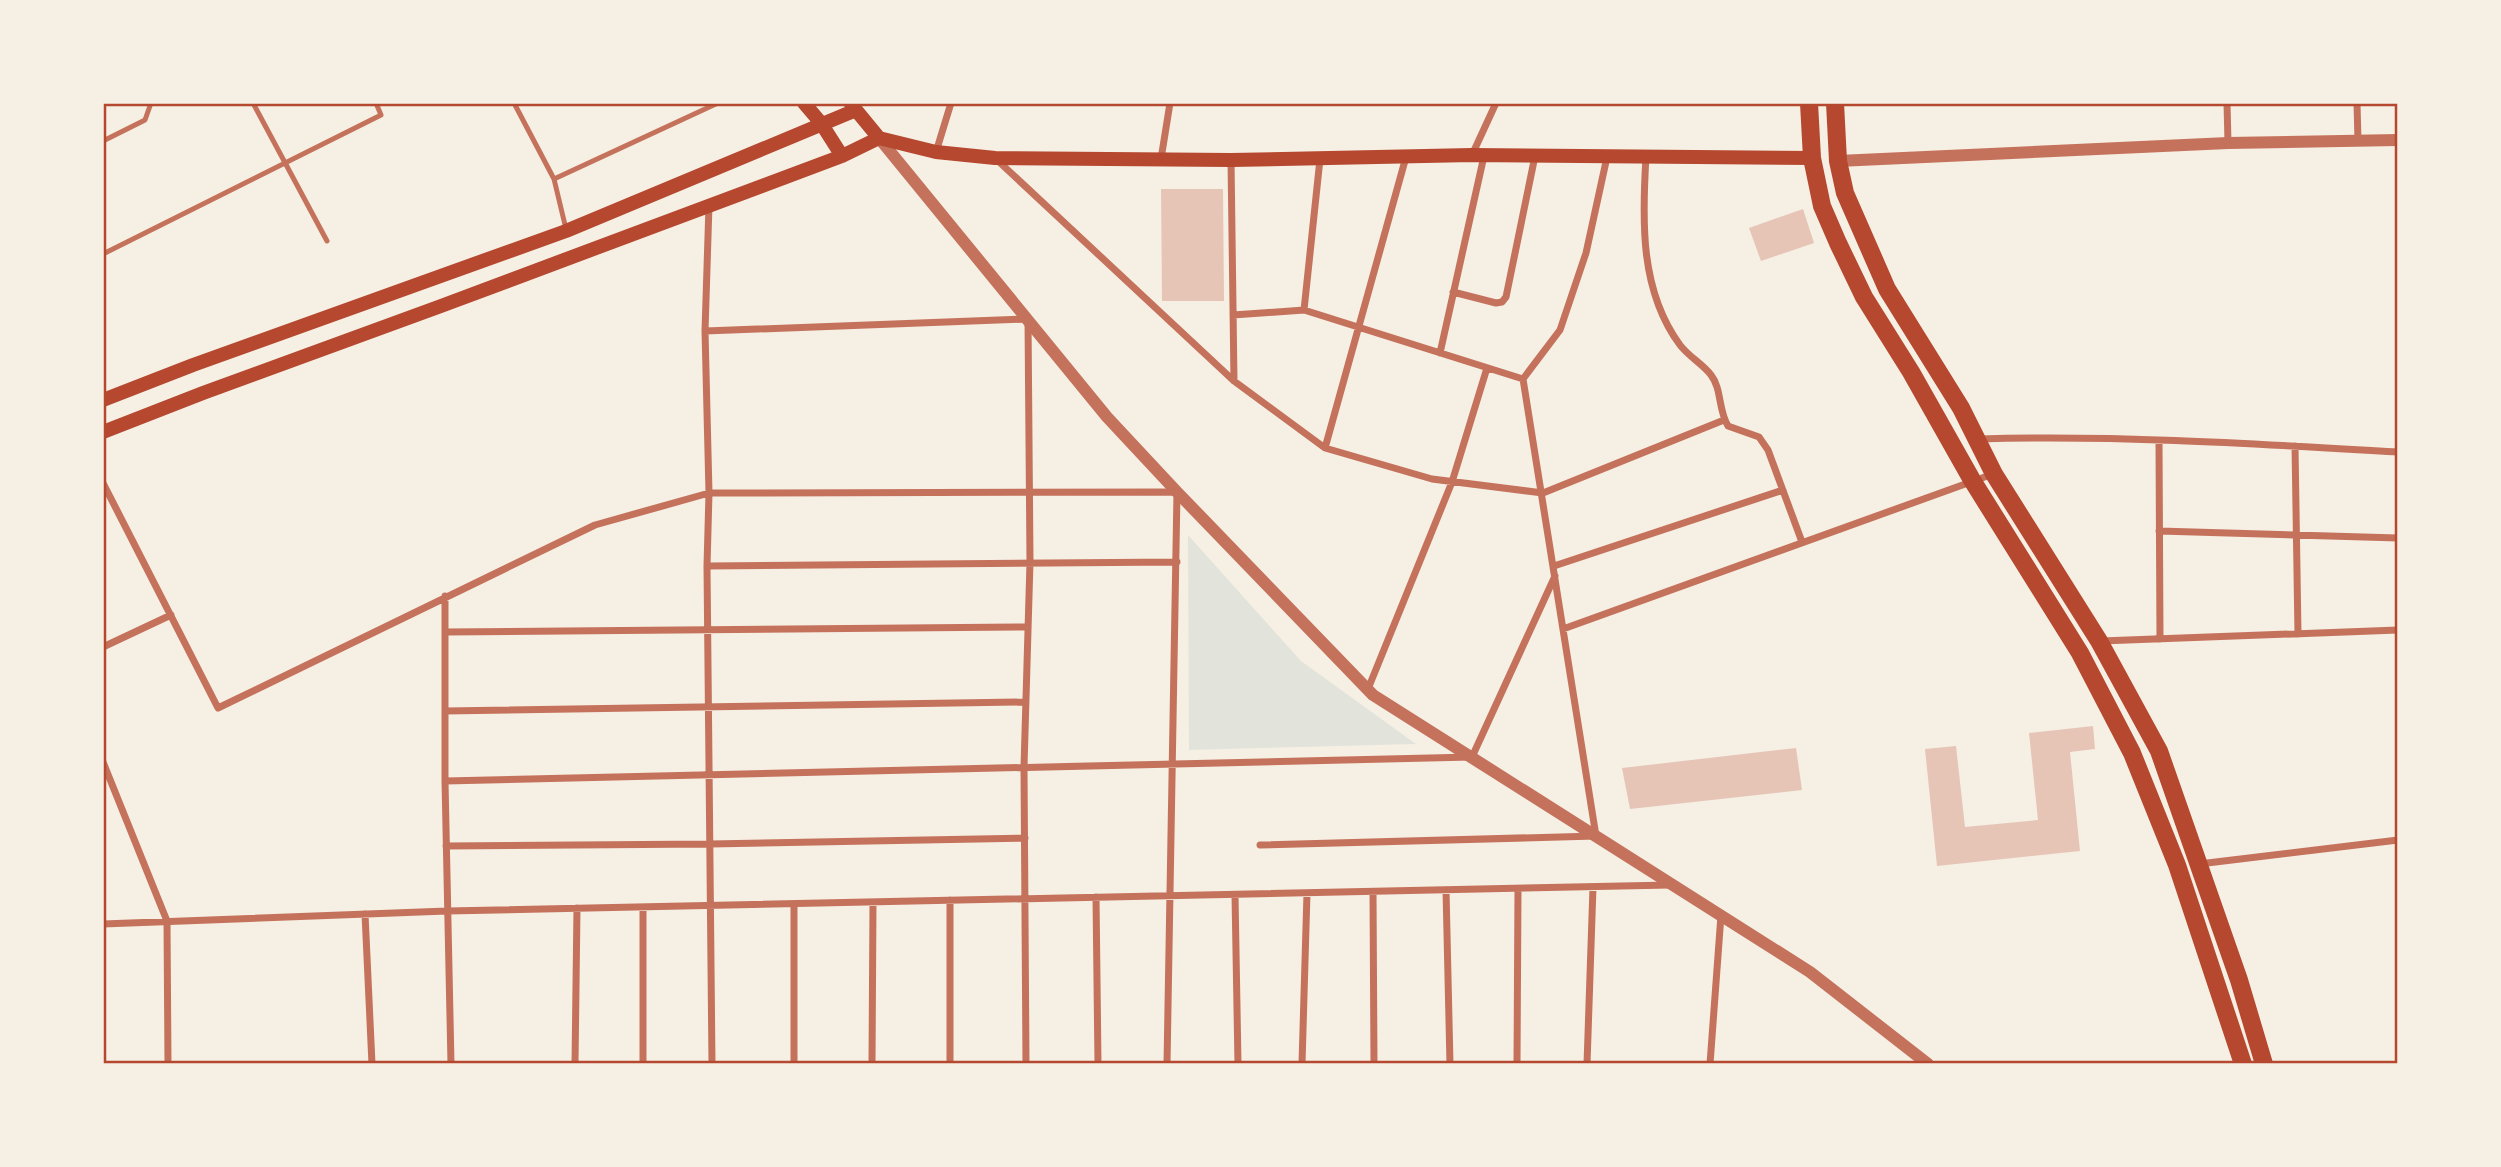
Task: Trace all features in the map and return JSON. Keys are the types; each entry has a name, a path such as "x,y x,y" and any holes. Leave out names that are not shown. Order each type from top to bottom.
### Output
{"main road":[{"path":"804,103 821,123 842,156"},
{"path":"1809,103 1812,158 1822,206 1864,297 1911,372 1972,480 2081,653 2132,753 2177,865 2243,1064"},
{"path":"1835,103 1838,161 1845,193 1887,289 1961,408 1994,474 2099,641 2159,751 2239,980 2264,1064"},
{"path":"103,400 566,231 821,123 853,106 879,138 936,152 996,158 1231,160 1535,155 1812,158"},
{"path":"103,432 842,156 879,138"}],"street":[{"path":"936,152 951,103"},
{"path":"1161,159 1170,103"},
{"path":"1440,353 1478,155 1496,103"},
{"path":"2227,103 2228,143"},
{"path":"2357,103 2358,141"},
{"path":"879,138 1107,417 1368,689 1810,972 1928,1064"},
{"path":"1838,161 2228,143 2398,140"},
{"path":"1453,292 1496,303 1506,298 1535,155"},
{"path":"1325,448 1406,156"},
{"path":"1596,836 1524,379 1560,330 1586,253 1607,156"},
{"path":"1646,157 1643,218 1646,251 1653,292 1662,316 1681,347 1713,378 1724,420 1733,429 1759,437 1768,450 1802,542"},
{"path":"996,158 1234,381 1325,448 1432,479 1543,493 1724,420"},
{"path":"1304,310 1320,159"},
{"path":"1231,160 1234,381"},
{"path":"709,204 705,331 709,493 707,566 712,1064"},
{"path":"1233,315 1304,310 1524,379"},
{"path":"705,331 1028,319"},
{"path":"1026,1064 1024,767 1030,562 1028,319"},
{"path":"1368,689 1452,482 1487,368"},
{"path":"1976,439 2036,437 2398,452"},
{"path":"2159,441 2160,639"},
{"path":"2295,446 2298,634"},
{"path":"1563,629 1994,474"},
{"path":"103,483 218,708 595,524 709,493 1177,492"},
{"path":"1554,566 1783,490"},
{"path":"1167,1064 1178,562 1177,492"},
{"path":"2159,531 2398,538"},
{"path":"707,566 1178,562"},
{"path":"1472,757 1555,576"},
{"path":"445,596 445,781 451,1064"},
{"path":"103,647 171,615"},
{"path":"446,632 1028,626"},
{"path":"2099,641 2398,630"},
{"path":"445,711 1026,702"},
{"path":"445,781 1472,757"},
{"path":"103,762 167,922 168,1064"},
{"path":"1260,845 1596,836"},
{"path":"446,846 1025,838"},
{"path":"2199,864 2398,839"},
{"path":"103,923 447,911 1674,885"},
{"path":"1587,1064 1593,887"},
{"path":"1517,1064 1518,889"},
{"path":"1446,890 1450,1064"},
{"path":"1373,892 1374,1064"},
{"path":"1302,1064 1307,893"},
{"path":"1235,895 1238,1064"},
{"path":"1096,897 1098,1064"},
{"path":"950,900 950,1064"},
{"path":"872,1064 873,902"},
{"path":"794,904 794,1064"},
{"path":"643,907 643,1064"},
{"path":"575,1064 577,908"},
{"path":"365,914 372,1064"},
{"path":"1710,1064 1721,915"}],"lane":[{"path":"103,141 145,120 152,103"},
{"path":"253,103 327,240"},
{"path":"103,254 382,115 376,103"},
{"path":"514,103 554,179 566,231"},
{"path":"554,179 718,103"}],"shaded area":[{"path":"1188,535 1301,661 1416,744 1189,750"}],"building":[{"path":"1161,189 1223,189 1224,301 1162,301"},
{"path":"1803,209 1814,243 1761,261 1749,228"},
{"path":"2093,726 2095,749 2070,752 2080,851 1937,866 1925,749 1956,746 1965,827 2038,820 2029,733"},
{"path":"1796,748 1802,790 1630,809 1622,768"}]}
